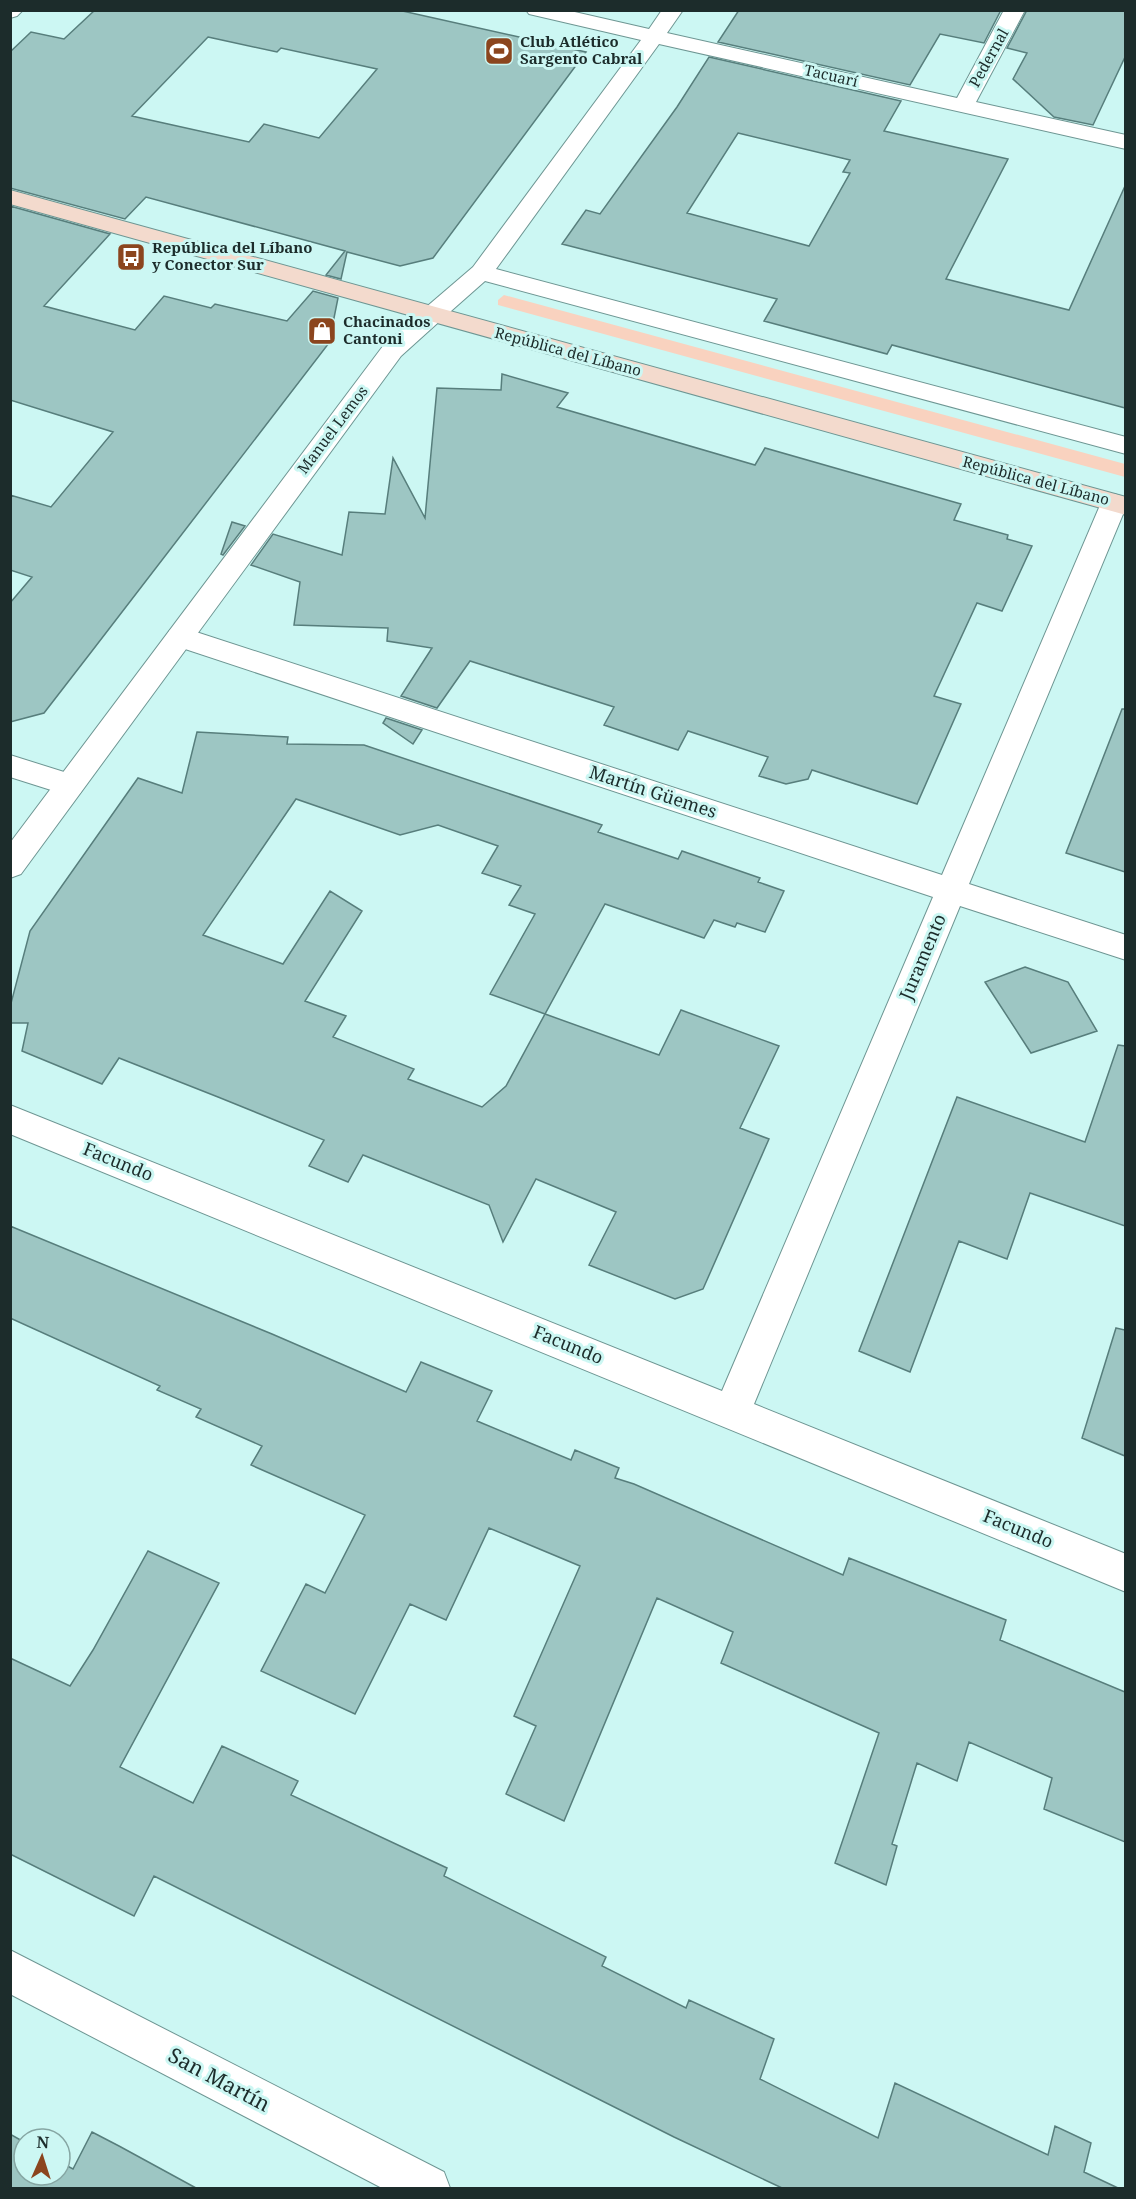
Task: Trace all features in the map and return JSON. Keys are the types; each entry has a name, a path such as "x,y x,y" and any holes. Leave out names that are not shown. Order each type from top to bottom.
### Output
{"main road":[{"name":"República del Líbano","path":"10,197 1120,504"}],"street":[{"name":"Tacuarí","path":"536,10 1125,142"},
{"name":"Manuel Lemos","path":"10,866 392,351 481,272 673,10"},
{"name":"Pedernal","path":"963,106 1015,10"},
{"path":"481,272 1125,446"},
{"name":"Juramento","path":"732,1412 951,890 1120,504"},
{"name":"Martín Güemes","path":"180,637 1125,948"},
{"path":"10,766 70,785"},
{"name":"Facundo","path":"10,1119 1125,1573"},
{"name":"San Martín","path":"10,1971 419,2186"}],"shaded area":[{"path":"504,295 1125,464 1125,477 498,305 498,300"}],"building":[{"path":"95,10 398,10 586,52 433,258 400,266 347,252 341,279 326,275 345,251 146,197 125,219 10,188 10,52 31,32 64,39","holes":["208,37 277,52 281,48 377,69 319,138 264,124 249,142 132,116"]},
{"path":"739,10 1001,10 984,43 940,34 910,85 718,42"},
{"path":"1027,10 1125,10 1125,57 1093,125 1054,117 1013,79 1027,53 1007,48"},
{"path":"709,57 901,101 884,131 1008,159 946,279 1069,310 1125,186 1125,408 892,345 887,354 764,321 777,299 562,244 586,210 600,214 677,107","holes":["738,133 850,160 843,172 850,173 809,246 687,213"]},
{"path":"10,206 110,234 44,306 135,330 164,296 211,308 215,304 287,321 313,291 338,298 329,343 92,651 44,713 10,722 10,603 32,577 10,570 10,495 51,507 113,432 10,400"},
{"path":"502,374 568,393 557,407 755,465 765,448 961,504 954,520 1008,535 1007,539 1032,546 1002,611 977,603 934,696 961,704 917,804 812,770 808,779 786,784 759,776 768,757 688,731 678,750 604,725 614,707 470,661 437,708 401,696 432,648 387,641 388,628 294,625 300,582 251,565 273,534 342,555 349,512 385,514 393,458 425,518 437,388 501,390"},
{"path":"232,522 245,526 223,555 221,554"},
{"path":"1122,709 1125,709 1125,872 1066,853"},
{"path":"386,718 422,730 413,744 383,723"},
{"path":"197,732 288,737 287,744 364,745 602,825 598,832 678,859 682,851 760,878 758,882 784,891 765,932 737,923 735,927 714,920 704,938 605,904 545,1014 659,1055 681,1010 779,1046 740,1128 769,1139 703,1289 675,1299 589,1265 616,1212 536,1179 503,1242 489,1205 363,1155 348,1182 309,1166 324,1140 218,1097 119,1058 102,1084 22,1051 28,1023 10,1023 10,1007 30,931 138,778 182,793","holes":["296,799 400,835 438,825 498,846 482,873 521,886 509,905 535,914 490,994 545,1014 506,1086 482,1107 408,1079 414,1069 333,1037 346,1016 305,1001 362,911 330,891 283,964 203,935"]},
{"path":"1025,967 1068,982 1097,1031 1031,1053 985,982"},
{"path":"1118,1045 1125,1046 1125,1226 1030,1193 1007,1259 959,1241 910,1372 859,1351 957,1097 1085,1142"},
{"path":"10,1226 406,1392 421,1362 492,1391 477,1421 571,1460 575,1450 619,1468 615,1478 634,1484 843,1575 849,1558 1006,1620 1000,1640 1125,1692 1125,1842 1044,1809 1052,1778 969,1742 957,1781 917,1763 892,1844 897,1846 886,1885 835,1863 879,1733 721,1663 733,1632 657,1598 564,1821 506,1794 536,1726 514,1716 580,1566 489,1528 446,1620 410,1604 355,1714 261,1671 306,1584 325,1593 365,1515 251,1465 262,1446 196,1417 201,1409 157,1390 160,1386 10,1318"},
{"path":"1116,1328 1125,1330 1125,1456 1082,1438"},
{"path":"148,1551 219,1583 120,1767 193,1803 222,1746 298,1781 291,1795 447,1868 444,1876 606,1957 602,1966 686,2008 689,2000 774,2039 760,2079 878,2138 895,2083 1048,2155 1055,2126 1091,2143 1084,2172 1118,2188 782,2188 674,2137 154,1876 134,1916 10,1854 10,1658 70,1686 93,1650"},
{"path":"92,2132 196,2188 10,2188 10,2134 12,2135 12,2187 72,2187 73,2169"}],"place":[{"name":"Club Atlético Sargento Cabral","path":"499,51"},
{"name":"República del Líbano y Conector Sur","path":"131,257"},
{"name":"Chacinados Cantoni","path":"322,331"}]}
